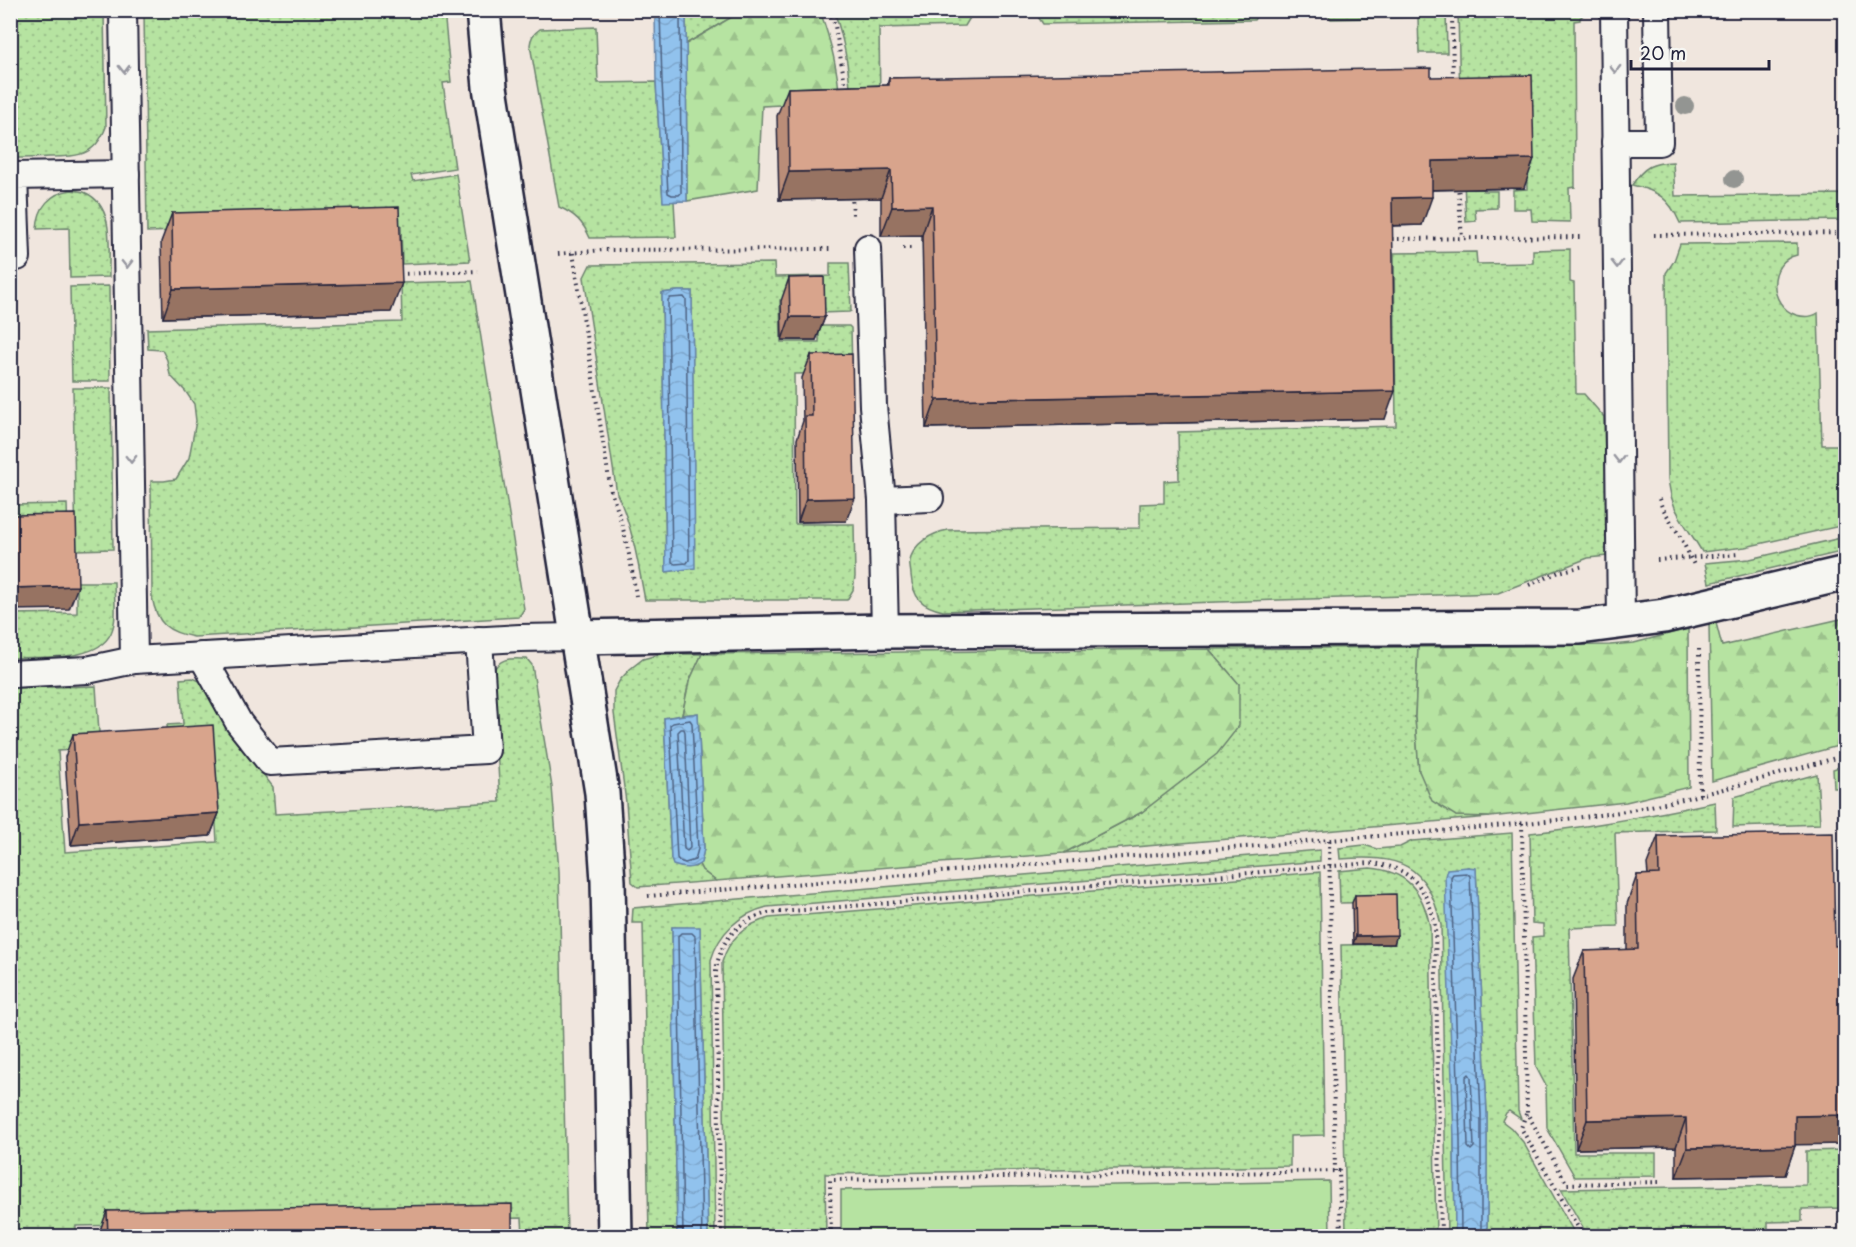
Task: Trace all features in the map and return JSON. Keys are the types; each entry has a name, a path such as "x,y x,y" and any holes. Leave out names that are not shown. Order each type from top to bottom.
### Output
{"street":[{"path":"484,10 490,87 602,793 608,881 615,1236"},
{"path":"578,637 885,631 1570,627 1664,616 1845,573"}],"lane":[{"path":"123,10 134,660"},
{"path":"1614,10 1621,622"},
{"path":"1616,142 1659,142 1658,10"},
{"path":"10,257 17,257 14,176 126,174"},
{"path":"861,248 882,500 885,631"},
{"path":"882,500 930,498"},
{"path":"10,674 87,670 134,660 479,640 578,637"},
{"path":"202,656 239,723 270,762 463,752 486,750 479,640"}],"path":[{"path":"830,10 847,98"},
{"path":"1452,10 1453,92"},
{"path":"1458,182 1462,238"},
{"path":"852,194 861,248"},
{"path":"400,274 471,272 494,269 542,255 604,250 915,248"},
{"path":"573,253 611,492 630,559 638,636"},
{"path":"1657,493 1662,507 1696,569 1699,608 1700,795"},
{"path":"608,881 631,897 662,896 1522,823 1599,815 1700,795 1845,755"},
{"path":"1522,823 1527,1113 1521,1128 1583,1236"},
{"path":"1329,840 1335,1171"},
{"path":"721,1236 716,972 720,950 735,930 746,921 768,913 1370,863 1396,867 1406,873 1426,894 1432,910 1435,926 1441,1236"},
{"path":"1527,1113 1567,1184 1661,1182"},
{"path":"831,1236 830,1180 1335,1171 1339,1171 1341,1236"}],"green space":[{"path":"686,10 742,11 686,44"},
{"path":"10,11 104,11 106,127 97,144 84,153 69,156 11,158"},
{"path":"144,11 444,11 451,82 443,83 455,168 411,175 413,181 456,174 470,261 402,264 401,225 147,232"},
{"path":"742,11 820,11 838,78 840,102 762,106 758,189 687,201 686,44"},
{"path":"834,11 974,11 965,26 879,28 880,98 851,99 846,54"},
{"path":"1034,11 1260,11 1254,20 1043,24"},
{"path":"1325,11 1446,11 1447,53 1419,53 1418,17 1331,19"},
{"path":"1458,11 1587,11 1580,20 1574,21 1575,187 1569,188 1570,222 1532,221 1531,209 1513,209 1513,190 1527,189 1525,102 1480,103 1483,191 1497,191 1497,208 1475,209 1476,221 1466,222"},
{"path":"596,27 598,83 656,82 663,201 674,201 676,237 590,238 578,219 559,207 530,42 540,29"},
{"path":"1673,162 1675,196 1845,194 1845,220 1680,223 1672,207 1662,197 1632,185 1649,167 1659,163"},
{"path":"72,190 86,193 102,208 108,230 109,277 70,278 69,228 37,229 40,214 47,202 57,194"},
{"path":"1797,243 1797,255 1787,259 1776,274 1776,294 1780,303 1796,315 1807,316 1818,313 1822,445 1845,445 1845,525 1745,547 1702,552 1675,507 1668,479 1666,273 1674,261 1680,244"},
{"path":"1570,249 1570,282 1574,283 1576,394 1584,394 1604,417 1607,556 1588,558 1498,593 943,611 929,606 919,600 916,595 910,566 912,555 924,540 942,531 1140,528 1140,504 1164,503 1164,481 1179,480 1178,432 1396,426 1394,253 1476,252 1477,264 1533,263 1533,250"},
{"path":"774,263 775,277 830,276 830,263 849,263 851,311 819,313 819,299 780,300 781,342 819,342 819,326 849,326 851,328 852,373 794,374 795,524 854,524 855,577 853,590 847,600 645,600 631,533 617,494 584,277 590,265","holes":["692,291 694,568 666,572 662,293"]},
{"path":"472,281 524,609 519,617 194,637 177,632 165,625 157,614 152,597 151,481 176,479 189,458 196,421 194,404 170,375 162,350 148,349 147,329 402,322 401,283"},
{"path":"109,286 110,381 72,381 70,287"},
{"path":"73,388 111,388 113,549 76,550"},
{"path":"67,504 68,534 11,535 10,505"},
{"path":"1845,537 1845,551 1709,583 1705,563 1750,559"},
{"path":"77,582 114,582 114,621 111,633 104,643 81,654 11,658 10,614 77,613"},
{"path":"1845,618 1845,744 1712,781 1709,625 1716,623 1722,646"},
{"path":"1688,629 1689,787 1626,802 1490,817 1456,816 1432,801 1419,771 1415,717 1418,647 1610,645 1634,643"},
{"path":"1418,647 1415,717 1419,771 1456,816 1490,817 1064,853 1142,812 1239,684 1209,649"},
{"path":"1209,649 1239,684 1239,726 1217,754 1142,812 1064,853 716,881 702,870 699,864 704,849 698,713 682,715 689,682 702,654"},
{"path":"661,654 702,654 689,682 682,715 664,718 671,859 674,865 695,867 699,864 702,870 716,881 638,887 632,882 626,802 614,713 614,691 630,669 643,659"},
{"path":"527,659 532,665 552,787 559,871 567,1236 523,1236 522,1218 76,1226 76,1236 11,1236 10,688 96,686 100,748 58,751 65,852 217,842 211,741 169,744 167,725 183,724 180,679 193,678 202,682 230,731 273,787 275,814 500,802 493,672 503,661"},
{"path":"1845,765 1845,788 1834,788 1833,769"},
{"path":"1817,774 1820,824 1733,827 1734,797"},
{"path":"1715,802 1716,830 1615,833 1618,926 1569,928 1574,1153 1656,1153 1656,1176 1575,1177 1547,1128 1546,1086 1536,1067 1532,937 1543,936 1543,924 1532,923 1530,833 1623,820"},
{"path":"1512,833 1518,1111 1521,1119 1509,1111 1502,1121 1523,1142 1576,1236 1487,1236 1487,1114 1476,869 1468,867 1454,1139 1455,1236 1447,1236 1441,925 1428,888 1418,875 1394,862 1361,858 1340,859 1339,848 1364,845 1377,849 1400,847 1412,841"},
{"path":"1320,850 1320,861 767,907 748,914 725,933 711,960 715,1236 708,1236 700,928 672,927 677,1236 649,1236 643,923 632,923 633,908"},
{"path":"1370,868 1394,873 1411,885 1423,903 1430,927 1436,1236 1346,1236 1341,945 1395,944 1394,902 1340,903 1339,871"},
{"path":"1320,872 1324,1135 1290,1136 1290,1166 825,1174 826,1236 726,1236 722,962 729,946 746,928 769,918"},
{"path":"1845,1150 1845,1208 1802,1209 1802,1221 1768,1222 1768,1236 1588,1236 1561,1189 1806,1185 1806,1151"},
{"path":"1329,1181 1330,1236 841,1236 841,1190"}],"water":[{"path":"655,11 686,11 687,201 663,202 656,82"},
{"path":"692,291 695,568 666,572 662,293"},
{"path":"698,713 704,849 701,863 684,868 673,865 671,859 664,718"},
{"path":"1476,868 1487,1114 1487,1236 1455,1236 1445,876 1447,869"},
{"path":"672,927 700,927 708,1236 677,1236"}],"building":[{"path":"1431,68 1431,77 1532,75 1534,159 1432,161 1432,197 1392,198 1395,391 936,400 932,206 892,207 891,170 789,172 788,88 889,85 889,78"},
{"path":"399,207 402,283 173,289 172,213"},
{"path":"824,277 825,317 790,317 789,278"},
{"path":"852,354 855,498 806,499 805,416 812,416 811,355"},
{"path":"76,514 78,586 10,588 10,515"},
{"path":"213,725 219,813 79,822 73,734"},
{"path":"1833,833 1835,946 1845,945 1845,1115 1795,1116 1795,1146 1687,1148 1686,1118 1587,1120 1584,951 1638,949 1637,875 1659,874 1658,836"},
{"path":"1396,894 1397,935 1356,936 1355,895"},
{"path":"512,1204 512,1236 108,1236 107,1211"}]}
